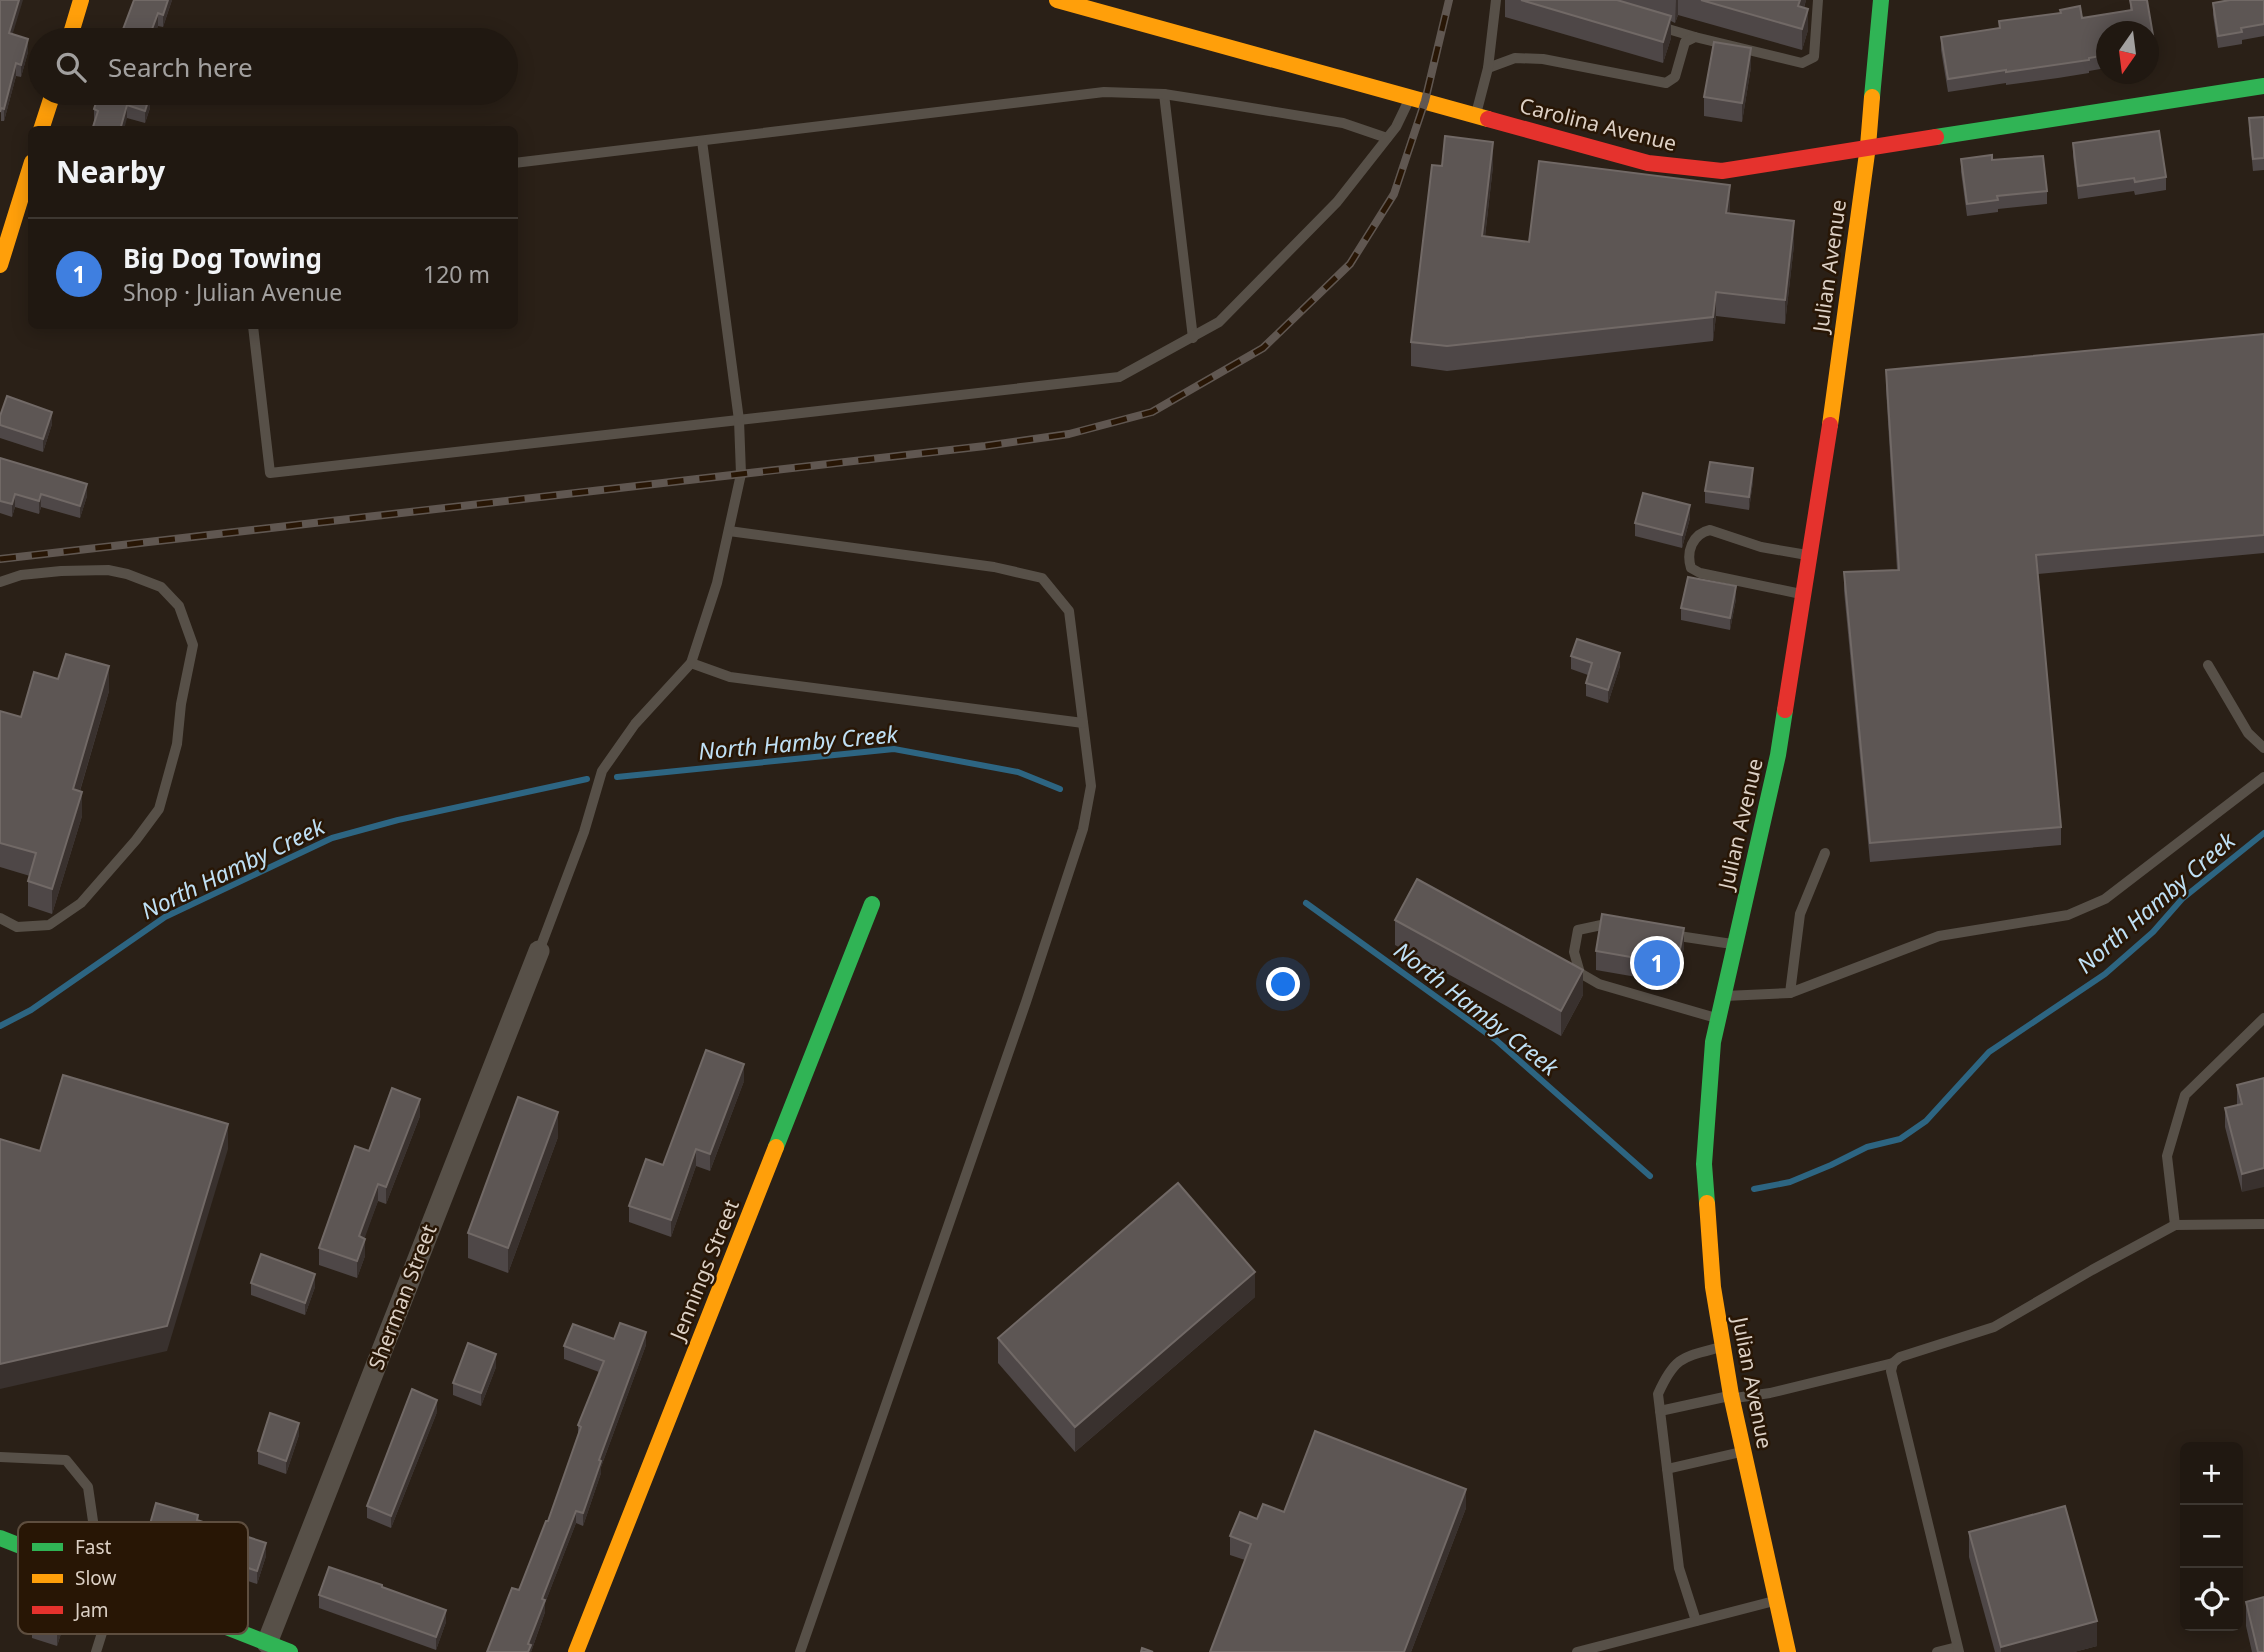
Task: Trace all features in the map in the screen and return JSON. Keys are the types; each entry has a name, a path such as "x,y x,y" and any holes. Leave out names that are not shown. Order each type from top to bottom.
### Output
{"street":[{"path":"73,28 81,0"},
{"name":"Carolina Avenue","path":"1057,0 1648,163 1690,169 1722,170 2264,86"},
{"name":"Julian Avenue","path":"1788,1652 1723,1346 1713,1287 1704,1164 1713,1042 1778,755 1810,555 1868,146 1881,0"},
{"path":"42,126 48,105"},
{"path":"0,264 28,175"},
{"name":"Jennings Street","path":"576,1652 872,904"},
{"name":"Sherman Street","path":"267,1643 539,951"},
{"path":"0,1538 18,1545"},
{"path":"244,1634 290,1652"}],"lane":[{"path":"1475,115 1488,68 1496,0"},
{"path":"1647,22 1695,37 1802,63 1814,57 1818,0"},
{"path":"1488,68 1515,58 1543,59 1666,83 1675,77 1685,42 1695,37"},
{"path":"518,163 1104,92 1164,94 1343,123 1387,138"},
{"path":"1164,94 1193,338"},
{"path":"253,329 270,474 1119,377 1219,323 1337,202 1396,127 1410,97"},
{"path":"539,951 584,832 602,771 635,724 691,663 717,583 741,474 739,420 702,141"},
{"path":"1804,594 1700,573 1691,568 1688,559 1693,540 1703,531 1710,530 1761,547 1810,555"},
{"path":"729,531 994,567 1042,578 1069,611 1091,786 1083,829 1026,1002 800,1652"},
{"path":"0,582 21,575 61,571 108,570 127,573 161,587 179,606 193,645 180,704 177,744 159,809 81,904 50,925 17,928 0,918"},
{"path":"691,663 730,677 1083,723"},
{"path":"2208,665 2248,733 2264,748"},
{"path":"1723,996 1790,993 1939,936 2068,915 2105,899 2264,778"},
{"path":"1790,993 1800,914 1825,853"},
{"path":"1633,929 1606,924 1578,930 1574,952 1580,972 1599,984 1718,1019"},
{"path":"1660,933 1735,945"},
{"path":"2175,1225 2167,1156 2185,1095 2264,1018"},
{"path":"1660,1411 1770,1392 1893,1363 1900,1357 1994,1327 2175,1225 2264,1224"},
{"path":"1696,1621 1679,1567 1658,1394 1669,1370 1688,1356 1723,1346"},
{"path":"1893,1363 1891,1371 1958,1649 1937,1652"},
{"path":"1667,1469 1744,1451"},
{"path":"0,1457 66,1460 88,1487 93,1522"},
{"path":"1577,1652 1777,1600"},
{"path":"96,1652 102,1634"}],"building":[{"path":"0,0 19,0 9,33 28,39 21,65 16,63 4,109 1,108 0,112"},
{"path":"134,0 168,0 163,15 158,13 152,28 124,28"},
{"path":"1521,0 1617,0 1671,16 1663,42"},
{"path":"1701,0 1800,0 1798,6 1808,9 1802,29"},
{"path":"2130,0 2147,0 2151,21 2096,21 2096,57 2089,60 1948,79 1941,37 2000,28 1999,21 2061,13 2060,10 2080,6 2082,18 2132,10"},
{"path":"2264,0 2264,24 2241,28 2242,32 2218,36 2213,3"},
{"path":"1714,42 1751,48 1742,103 1704,97"},
{"path":"95,105 127,105 121,126 93,126 98,111 94,109"},
{"path":"127,105 147,105 145,111"},
{"path":"2264,117 2264,158 2253,159 2249,118"},
{"path":"2159,131 2166,177 2135,182 2134,178 2078,186 2073,143"},
{"path":"1445,136 1493,142 1482,236 1529,242 1539,161 1730,185 1726,213 1794,221 1785,300 1716,292 1713,317 1447,346 1411,342 1432,165 1442,166"},
{"path":"1992,155 1992,160 2043,156 2047,191 1997,196 1998,200 1967,204 1961,159"},
{"path":"2264,334 2264,535 2036,555 2061,827 1870,843 1844,572 1899,570 1886,370"},
{"path":"7,396 52,412 43,439 0,425 0,416"},
{"path":"0,458 87,484 80,506 41,494 39,501 15,494 12,504 0,501"},
{"path":"1710,462 1753,468 1749,497 1705,491"},
{"path":"1643,493 1690,505 1682,535 1635,523"},
{"path":"1688,577 1736,586 1730,618 1681,608"},
{"path":"1577,639 1620,653 1608,690 1586,683 1592,663 1571,656"},
{"path":"66,654 109,666 73,789 82,792 52,889 28,881 36,853 0,843 0,711 21,717 34,672 58,679"},
{"path":"1417,879 1583,970 1561,1011 1395,920"},
{"path":"1602,914 1684,928 1677,965 1596,951"},
{"path":"706,1050 744,1064 710,1154 696,1149 671,1220 629,1206 646,1159 663,1165"},
{"path":"63,1075 228,1124 167,1326 0,1364 0,1139 40,1151"},
{"path":"2264,1078 2264,1168 2242,1174 2225,1108 2242,1104 2237,1085"},
{"path":"392,1088 420,1099 386,1187 378,1184 359,1236 365,1239 357,1261 319,1248 355,1146 369,1151"},
{"path":"518,1097 558,1112 508,1248 468,1233"},
{"path":"1178,1183 1255,1272 1075,1427 998,1338"},
{"path":"261,1254 315,1274 305,1303 251,1283"},
{"path":"620,1323 646,1332 599,1460 601,1461 583,1513 576,1511 542,1599 545,1600 528,1644 531,1645 528,1652 487,1652 512,1588 519,1590 548,1521 581,1427 578,1425 604,1361 564,1346 573,1324 614,1339"},
{"path":"468,1343 496,1354 481,1393 453,1383"},
{"path":"412,1389 437,1400 391,1516 367,1506"},
{"path":"270,1413 299,1423 286,1461 258,1451"},
{"path":"1315,1431 1466,1489 1404,1652 1210,1652 1251,1544 1230,1536 1240,1512 1257,1519 1263,1504 1284,1512"},
{"path":"156,1503 198,1515 197,1520 203,1522 151,1522"},
{"path":"2065,1506 2097,1621 2001,1647 1969,1532"},
{"path":"248,1537 266,1543 257,1571 248,1568"},
{"path":"329,1567 446,1610 436,1637 319,1595"},
{"path":"2264,1597 2264,1652 2258,1652 2246,1602"}],"waterway":[{"name":"North Hamby Creek","path":"617,777 894,749 1018,772 1060,789"},
{"name":"North Hamby Creek","path":"0,1026 31,1010 165,917 332,838 398,820 587,779"},
{"name":"North Hamby Creek","path":"1754,1189 1790,1182 1867,1147 1900,1139 1926,1121 1989,1052 2105,974 2153,932 2182,899 2264,833"},
{"name":"North Hamby Creek","path":"1306,903 1496,1040 1650,1176"}],"railway":[{"path":"0,559 985,446 1069,434 1152,412 1263,348 1350,264 1394,194 1425,101 1449,0"}],"traffic: fast":[{"path":"1872,97 1881,0"},
{"path":"1936,137 2264,86"},
{"path":"1707,1203 1704,1164 1713,1042 1778,755 1785,710"},
{"path":"776,1147 872,904"},
{"path":"0,1538 18,1545"},
{"path":"244,1634 290,1652"}],"traffic: slow":[{"path":"73,28 81,0"},
{"path":"1057,0 1488,119"},
{"path":"1830,425 1868,146 1872,97"},
{"path":"42,126 49,105"},
{"path":"0,265 28,175"},
{"path":"576,1652 776,1147"},
{"path":"1707,1203 1713,1287 1731,1395 1788,1652"}],"traffic: jam":[{"path":"1488,119 1648,163 1722,171 1936,137"},
{"path":"1785,710 1830,425"}],"place":[{"name":"Big Dog Towing","path":"1657,963"}]}
